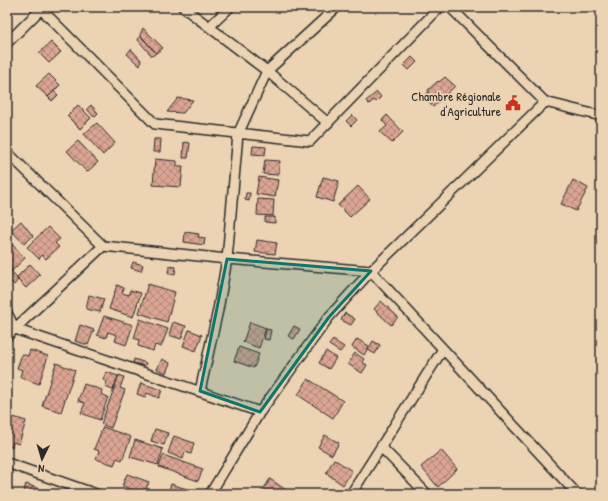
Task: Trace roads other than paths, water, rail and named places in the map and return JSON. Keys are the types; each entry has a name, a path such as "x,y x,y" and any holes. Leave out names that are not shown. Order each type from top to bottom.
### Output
{"street":[{"path":"183,7 267,71 328,123"},
{"path":"209,27 230,7"},
{"path":"200,391 218,310 227,259 238,134 267,71 337,7"},
{"path":"7,43 42,8 155,124 310,141 440,7"},
{"path":"450,7 545,102 601,116"},
{"path":"210,494 260,412 329,317 371,271 545,102"},
{"path":"7,152 103,246 227,259 371,271 577,494"},
{"path":"7,336 103,246"},
{"path":"7,313 15,329 260,412"},
{"path":"351,494 443,349"},
{"path":"381,447 427,494"},
{"path":"7,463 96,494"}],"place":[{"name":"Chambre Régionale d'Agriculture","path":"513,103"}]}
